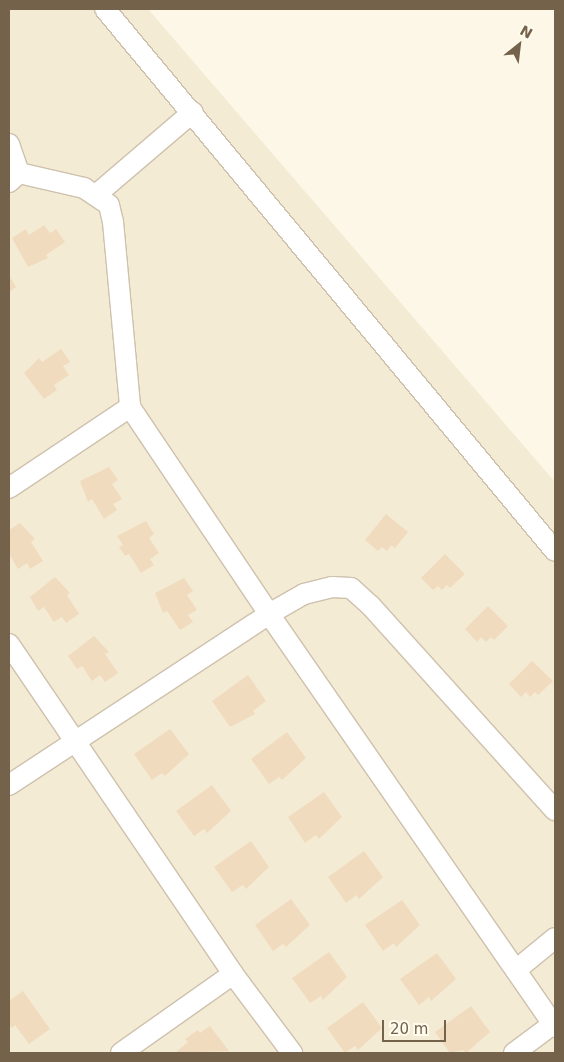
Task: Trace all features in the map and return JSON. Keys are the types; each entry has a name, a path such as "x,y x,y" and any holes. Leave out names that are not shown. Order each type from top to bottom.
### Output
{"street":[{"path":"105,9 193,112 555,550"},
{"path":"97,194 193,112"},
{"path":"9,144 14,178 84,188 97,194 109,205 113,222 130,407 269,614 554,1025 514,1053"},
{"path":"9,488 130,407"},
{"path":"9,786 269,614 304,594 332,586 351,588 371,606 555,810"},
{"path":"9,644 73,742 233,974 292,1053"},
{"path":"516,970 555,938"},
{"path":"122,1053 233,974"}],"shaded area":[{"path":"9,9 148,9 555,482 555,1053 9,1053"}],"building":[{"path":"44,225 50,233 56,229 65,242 46,255 48,258 28,267 12,238 26,229 29,235"},
{"path":"9,276 16,287 9,292"},
{"path":"61,349 70,362 63,366 69,375 54,385 57,390 44,399 24,373 39,358 42,362"},
{"path":"109,467 118,480 112,484 122,499 113,504 117,510 104,519 92,499 88,502 80,481"},
{"path":"386,514 408,532 395,548 391,545 387,551 382,547 378,551 365,540"},
{"path":"146,521 154,534 149,538 159,553 150,559 154,565 141,573 129,554 125,556 119,547 123,545 117,536"},
{"path":"20,523 35,539 31,542 43,561 30,569 27,563 18,569 9,554 9,530"},
{"path":"445,554 465,574 450,588 447,585 442,590 438,586 433,590 421,578"},
{"path":"55,577 70,593 67,595 79,614 66,623 62,617 54,622 44,607 38,611 30,597"},
{"path":"184,578 193,591 187,595 197,610 188,615 193,622 180,630 167,611 163,613 155,593"},
{"path":"488,606 508,626 494,640 491,637 486,642 481,637 477,642 465,629"},
{"path":"94,636 109,652 105,654 118,673 105,682 100,675 92,681 82,666 77,669 68,656"},
{"path":"532,661 553,681 538,695 535,692 530,697 526,692 521,697 509,684"},
{"path":"248,675 266,701 253,711 255,714 230,727 212,701"},
{"path":"170,729 189,754 165,776 162,773 152,780 134,754"},
{"path":"287,732 306,758 282,780 279,777 269,784 251,759"},
{"path":"212,785 231,811 207,833 204,829 194,836 176,811"},
{"path":"324,792 342,817 319,839 316,835 305,843 288,817"},
{"path":"251,841 269,867 246,889 243,885 232,892 214,867"},
{"path":"364,851 383,877 359,899 356,895 346,903 328,877"},
{"path":"291,899 310,925 286,947 283,944 273,951 255,925"},
{"path":"402,900 420,925 396,947 394,943 383,951 365,925"},
{"path":"329,952 347,977 323,1000 321,996 310,1003 292,978"},
{"path":"437,953 456,979 431,1001 429,997 419,1005 400,979"},
{"path":"23,991 50,1029 29,1044 15,1025 12,1028 9,1024 9,1001"},
{"path":"363,1002 382,1028 358,1050 355,1046 345,1053 327,1028"},
{"path":"471,1006 490,1032 466,1053 463,1050 450,1053 435,1032"},
{"path":"210,1026 229,1051 175,1053 188,1042 185,1039 198,1030 200,1033"}]}
